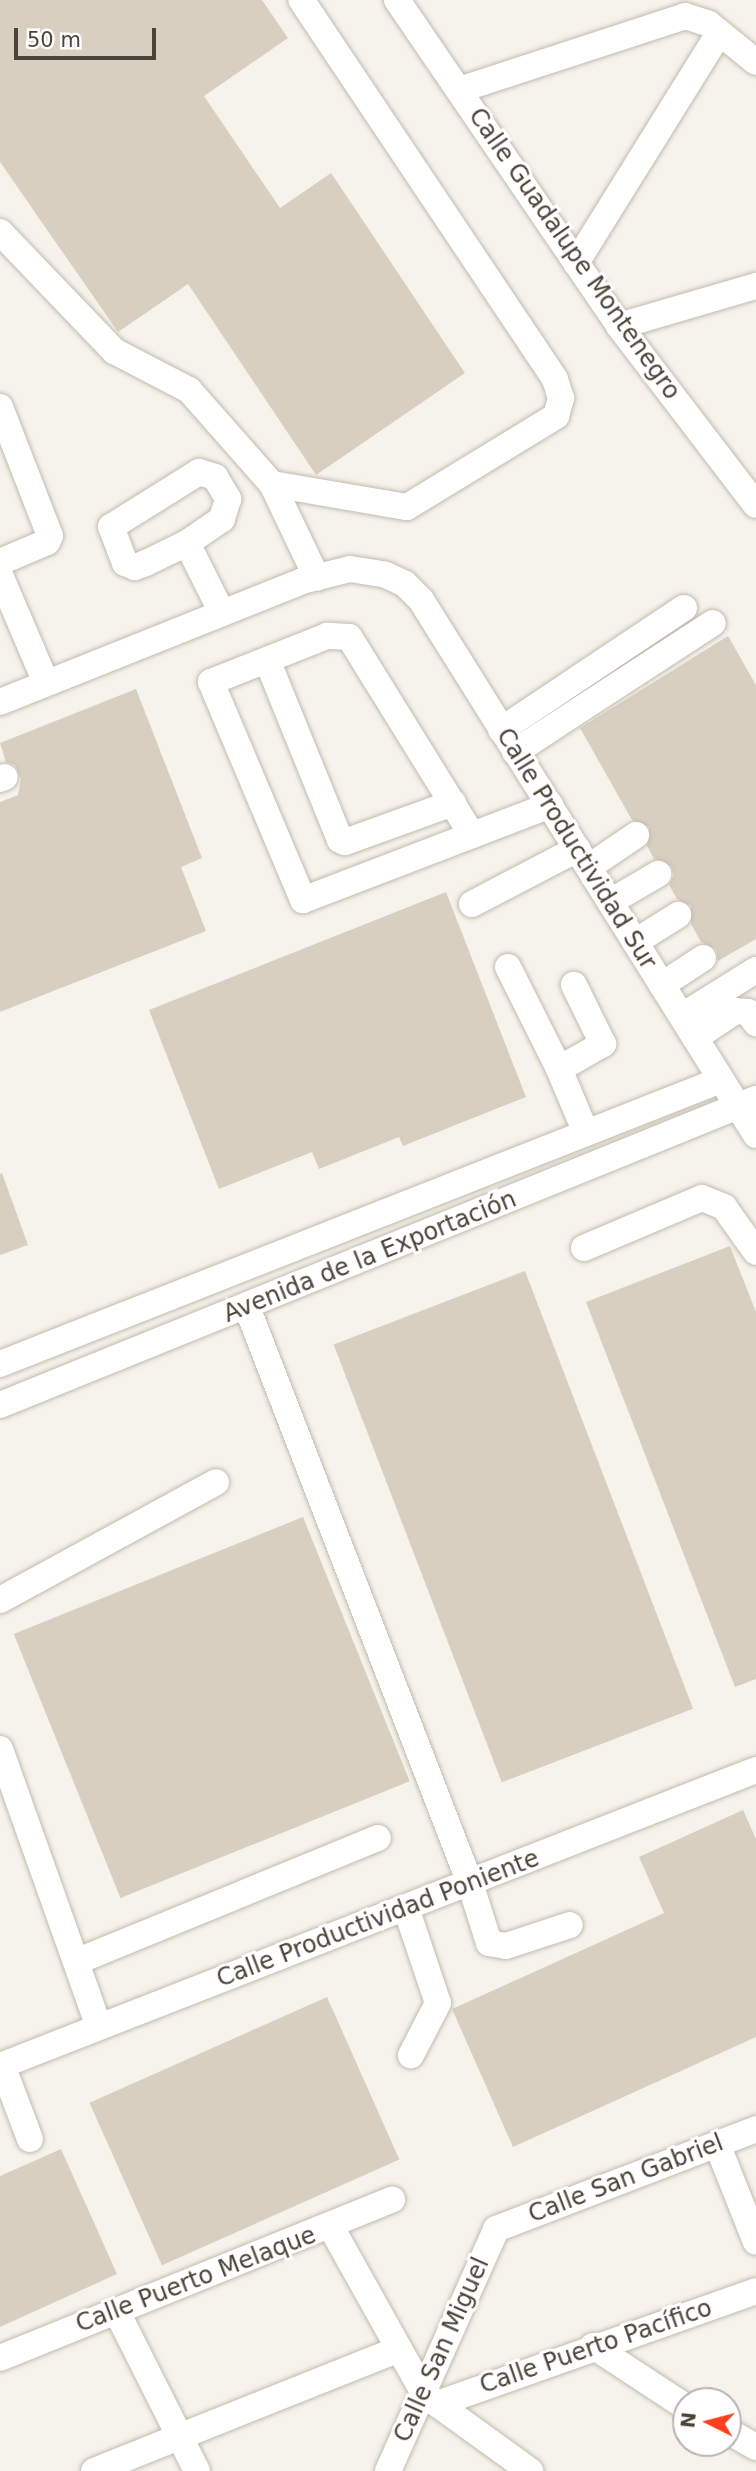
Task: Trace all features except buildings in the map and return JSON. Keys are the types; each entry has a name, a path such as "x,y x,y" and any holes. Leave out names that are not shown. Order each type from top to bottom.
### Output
{"street":[{"path":"272,485 407,507 556,416 561,398 555,379 301,0"},
{"name":"Calle Guadalupe Montenegro","path":"397,0 618,326 756,505"},
{"path":"459,90 701,19"},
{"path":"701,19 756,62"},
{"path":"576,263 701,19"},
{"path":"0,232 114,351 189,390 272,485 317,578 0,702"},
{"path":"618,326 756,286"},
{"path":"0,407 50,536 47,542 0,562"},
{"path":"187,543 222,613"},
{"name":"Calle Productividad Sur","path":"317,578 350,569 386,575 421,600 722,1080 747,1103 755,1132"},
{"path":"0,575 8,618 46,683"},
{"path":"508,741 684,608"},
{"path":"508,741 713,623"},
{"path":"472,835 349,637 327,636 211,682 303,900 472,835 550,805"},
{"path":"267,660 340,840 345,842 453,803"},
{"path":"472,904 636,835"},
{"path":"610,902 658,874"},
{"path":"635,942 678,915"},
{"path":"662,985 703,958"},
{"path":"508,967 559,1069 586,1133"},
{"path":"688,1027 756,970"},
{"path":"559,1069 603,1044 574,985"},
{"path":"688,1027 735,1011 748,1012 756,1023"},
{"name":"Avenida de la Exportación","path":"0,1364 722,1080"},
{"name":"Avenida de la Exportación","path":"0,1405 747,1103"},
{"path":"584,1248 702,1198 724,1207 756,1252"},
{"path":"247,1307 494,1947 570,1925"},
{"path":"95,1326 111,1362"},
{"path":"0,1600 216,1482"},
{"path":"0,1749 78,1961 99,2027"},
{"name":"Calle Productividad Poniente","path":"1,2065 756,1770"},
{"path":"78,1961 378,1838"},
{"path":"406,1908 438,2003 411,2054"},
{"path":"1,2065 30,2139"},
{"name":"Calle San Gabriel","path":"496,2229 756,2129"},
{"path":"717,2144 752,2228"},
{"name":"Calle Puerto Melaque","path":"0,2358 331,2227 392,2200"},
{"path":"331,2227 396,2350 431,2400 530,2471"},
{"name":"Calle San Miguel","path":"388,2471 431,2400 496,2229"},
{"name":"Calle Puerto Pacífico","path":"431,2400 756,2291"},
{"path":"117,2312 183,2438 197,2471"},
{"path":"593,2346 672,2398"},
{"path":"94,2471 183,2438 396,2350"}]}
